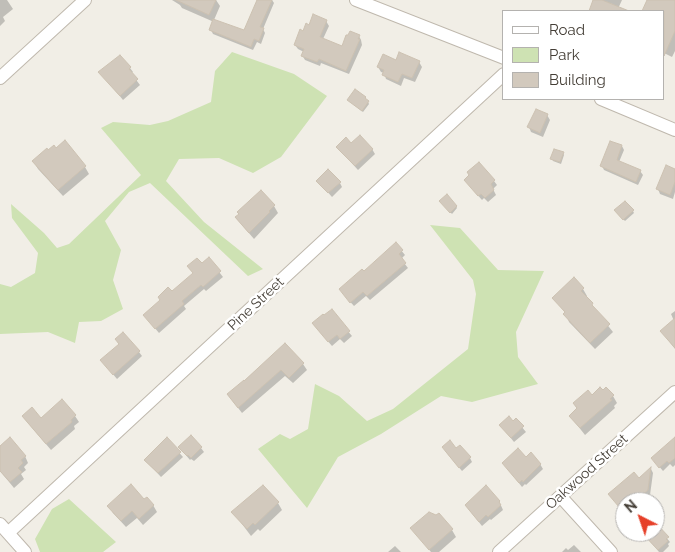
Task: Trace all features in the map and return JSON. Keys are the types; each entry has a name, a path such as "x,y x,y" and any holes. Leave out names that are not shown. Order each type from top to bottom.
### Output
{"street":[{"path":"0,78 85,0"},
{"path":"356,0 502,57"},
{"name":"Pine Street","path":"4,529 502,76"},
{"path":"603,100 675,130"},
{"name":"Oakwood Street","path":"499,552 675,392"},
{"path":"561,497 611,552"},
{"path":"4,529 25,552"}],"green space":[{"path":"232,52 294,74 327,96 281,157 253,173 219,158 179,159 166,181 204,222 263,269 248,276 150,183 129,192 105,221 121,250 113,280 123,309 101,321 79,322 75,343 48,332 0,334 0,284 11,287 35,273 38,253 12,218 11,204 44,233 57,248 69,244 141,175 101,128 113,122 150,125 168,121 211,102 215,71"},
{"path":"430,225 460,228 498,270 544,271 516,332 518,357 538,384 472,402 441,396 381,434 338,457 307,508 258,449 280,434 290,439 308,429 315,384 339,396 367,421 393,409 468,349 476,294 473,280"},
{"path":"69,499 116,542 103,552 40,552 35,539 52,509"}],"building":[{"path":"176,0 216,0 209,15"},
{"path":"257,0 272,0 260,27 264,28 259,41 254,39 251,47 209,30 213,19 244,30"},
{"path":"593,0 602,0 627,10 589,10"},
{"path":"647,0 675,0 675,31 665,54 665,10 642,10"},
{"path":"313,14 327,20 320,37 342,46 346,35 350,31 360,35 346,71 319,59 317,62 301,56 304,49 294,45 300,29 303,31 306,23 309,25"},
{"path":"399,52 420,61 412,78 402,74 398,82 382,75 384,70 377,67 383,54 396,60"},
{"path":"120,55 131,67 129,69 138,79 120,96 98,72"},
{"path":"355,89 369,101 362,111 347,100"},
{"path":"536,109 548,114 540,133 527,127"},
{"path":"360,135 373,149 355,166 336,147 346,137 351,143"},
{"path":"65,140 86,166 58,190 32,161 47,148 48,150 54,145 56,148"},
{"path":"610,141 622,145 617,160 641,170 636,182 600,166"},
{"path":"554,149 564,152 560,162 550,159"},
{"path":"479,162 495,180 491,184 494,190 485,198 481,194 478,196 464,180 469,175 467,172"},
{"path":"666,165 675,169 675,182 670,195 656,189"},
{"path":"328,169 341,182 328,193 316,181"},
{"path":"261,190 275,205 249,233 235,217 239,214 237,212"},
{"path":"447,194 457,206 450,213 439,201"},
{"path":"625,201 634,210 623,220 614,210"},
{"path":"396,242 403,250 399,254 406,263 367,296 363,292 350,303 339,289 362,269 364,271"},
{"path":"209,257 221,271 203,287 201,285 182,301 184,304 155,329 143,315 160,300 158,297 168,287 172,291 193,273 187,266 197,258 202,263"},
{"path":"574,277 584,288 581,291 610,324 590,343 563,314 565,312 552,298"},
{"path":"332,309 350,331 340,339 337,335 328,342 312,323"},
{"path":"675,318 675,348 660,331"},
{"path":"123,332 140,351 113,375 100,360 119,344 115,339"},
{"path":"285,343 304,363 289,378 281,370 238,408 227,394"},
{"path":"600,387 603,390 606,387 614,395 610,399 612,400 580,428 569,416 577,408 573,403 588,390 592,395"},
{"path":"62,399 76,415 71,420 72,422 46,444 22,416 32,407 41,418"},
{"path":"509,416 513,421 516,418 524,426 511,438 499,425"},
{"path":"191,435 202,447 191,458 178,447"},
{"path":"10,437 26,456 21,460 23,463 18,468 22,472 10,482 0,471 0,446"},
{"path":"167,437 181,452 158,473 144,460"},
{"path":"675,437 675,458 669,463 667,461 659,468 651,458"},
{"path":"450,440 456,448 460,445 471,457 459,468 442,447"},
{"path":"518,448 526,457 531,452 541,464 523,482 522,480 519,483 502,463"},
{"path":"651,467 648,490 646,492 615,492 615,502 608,494 634,472 639,478"},
{"path":"131,484 144,499 147,497 154,505 139,519 132,511 121,521 107,506"},
{"path":"263,485 279,502 255,525 253,523 247,529 231,512"},
{"path":"486,485 500,501 501,505 488,517 486,515 479,522 465,505"},
{"path":"429,512 436,515 439,513 453,529 429,550 410,528"},
{"path":"665,533 669,537 666,539 668,541 658,550 650,542 665,542"}]}
